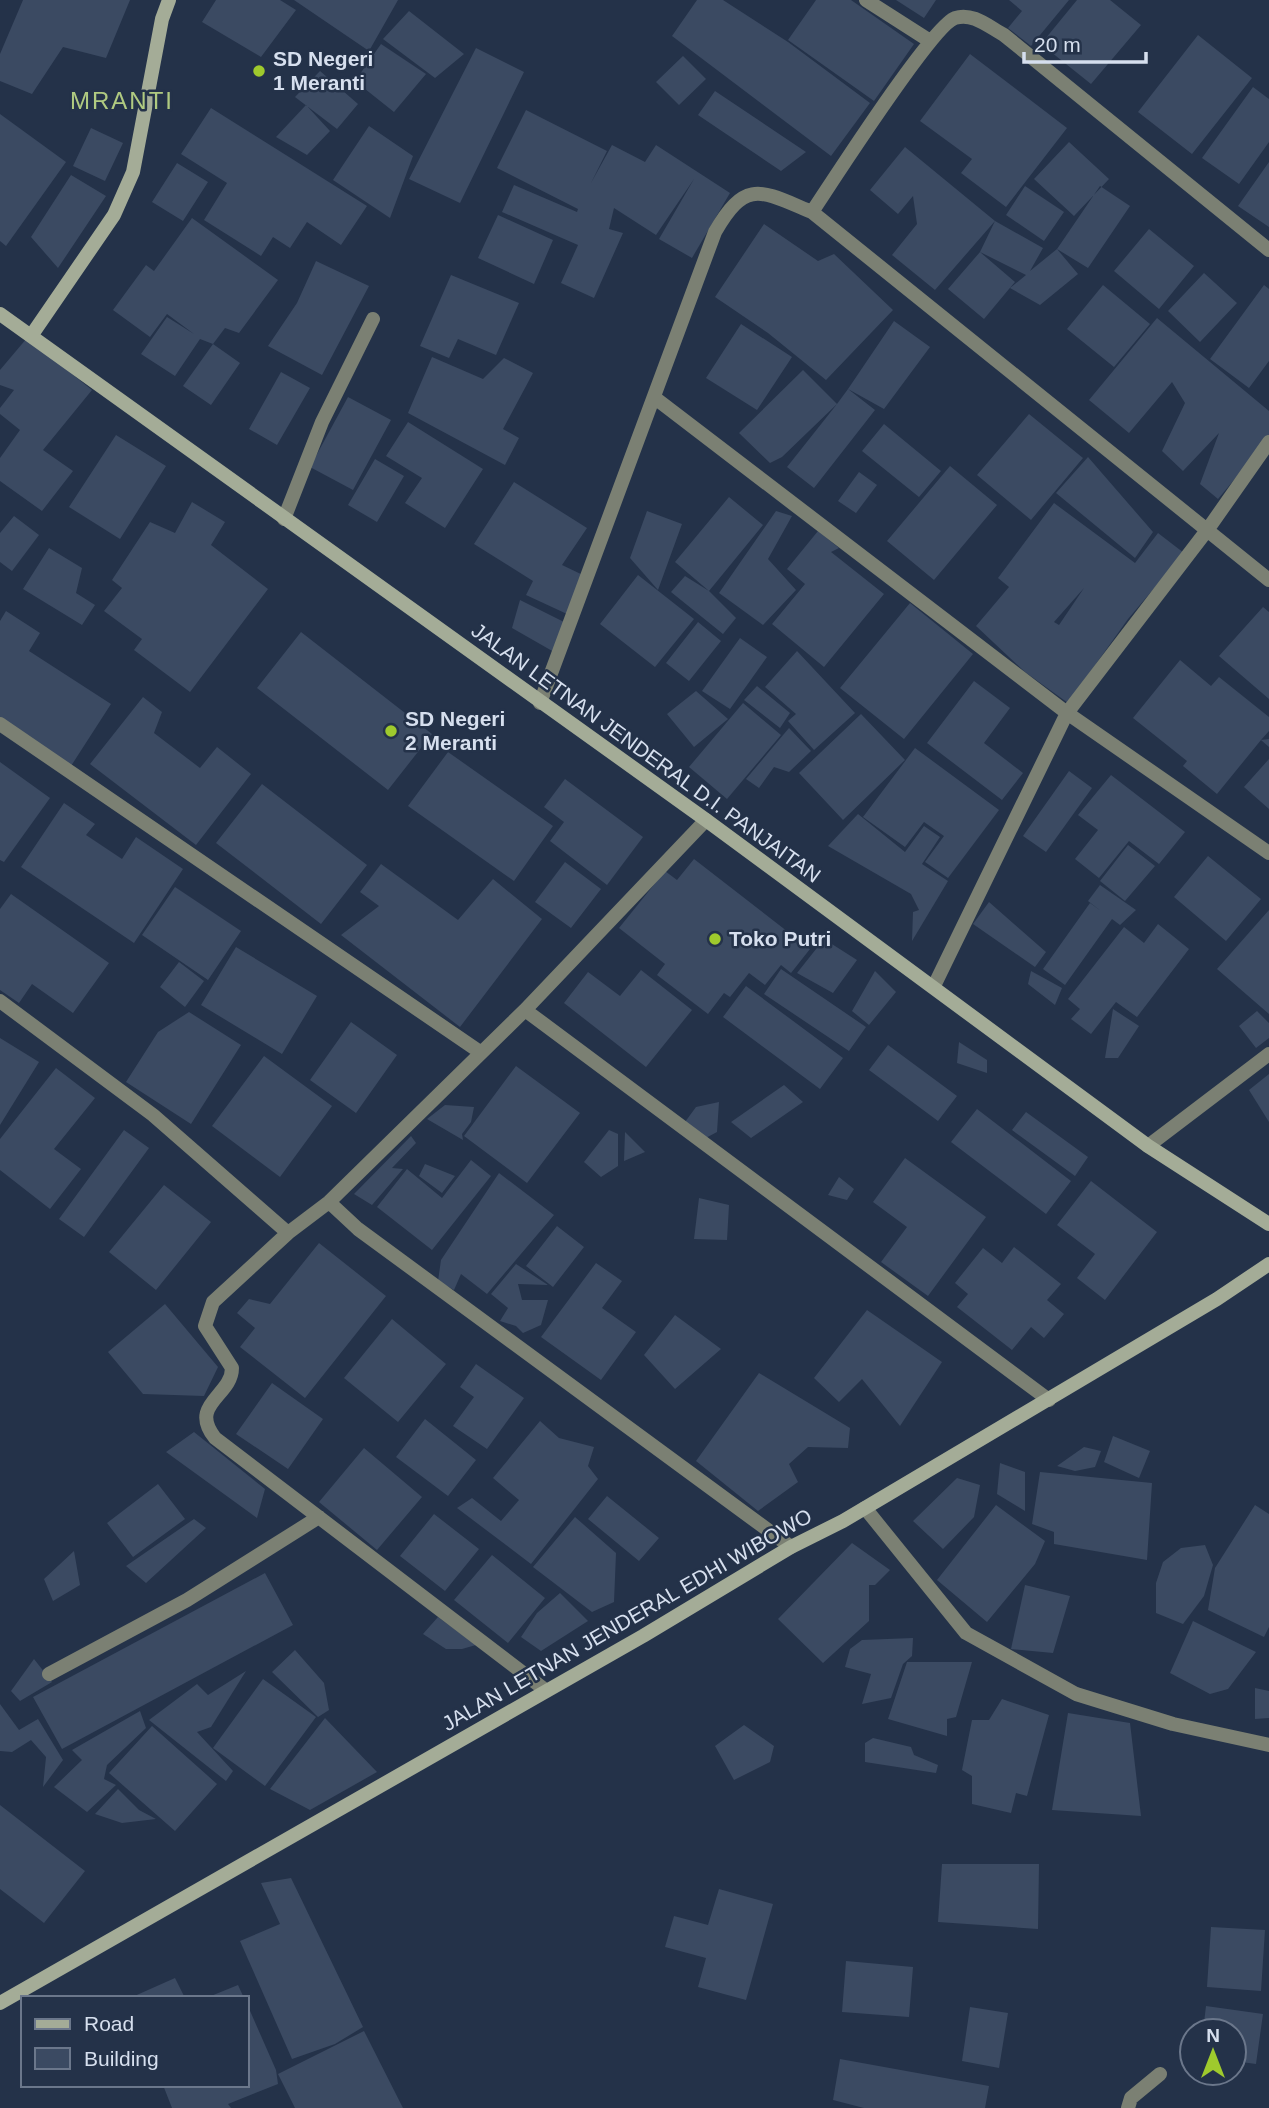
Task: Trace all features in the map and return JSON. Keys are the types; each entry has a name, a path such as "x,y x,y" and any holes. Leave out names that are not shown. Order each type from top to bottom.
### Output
{"street":[{"path":"31,336 114,215 132,172 162,19 169,0"},
{"path":"866,0 930,41"},
{"path":"812,212 930,41 956,18 972,18 1004,35 1269,250"},
{"path":"540,703 715,232 738,198 755,193 769,195 812,212 1269,580"},
{"name":"JALAN LETNAN JENDERAL D.I. PANJAITAN","path":"0,314 706,820 1148,1146 1269,1224"},
{"path":"285,519 322,422 373,319"},
{"path":"655,398 1067,713 1269,853"},
{"path":"934,986 1067,713 1208,529 1269,442"},
{"path":"0,724 480,1052"},
{"path":"544,1689 215,1438 207,1425 208,1409 232,1375 230,1364 205,1326 213,1303 288,1233 329,1202 525,1010 706,820"},
{"path":"0,1001 153,1115 288,1233"},
{"path":"525,1010 1049,1400"},
{"path":"1148,1146 1269,1054"},
{"path":"329,1202 358,1229 791,1547"},
{"name":"JALAN LETNAN JENDERAL EDHI WIBOWO","path":"0,2003 146,1922 544,1689 643,1636 791,1547 864,1508 1217,1299 1269,1264"},
{"path":"864,1508 966,1633 1076,1694 1173,1724 1269,1745"},
{"path":"49,1674 187,1600 319,1517"},
{"path":"1128,2108 1131,2098 1160,2074"}],"building":[{"path":"23,0 130,0 106,58 63,47 32,94 0,81 0,54"},
{"path":"216,0 280,0 296,10 261,57 202,22"},
{"path":"294,0 398,0 369,51"},
{"path":"697,0 723,0 788,42 870,103 831,156 672,36"},
{"path":"816,0 851,0 914,44 874,101 788,40"},
{"path":"896,0 936,0 924,18"},
{"path":"1009,0 1069,0 1031,46 1008,28 1022,11"},
{"path":"1077,0 1110,0 1141,25 1091,84 1041,44"},
{"path":"409,11 464,54 435,78 383,39"},
{"path":"1198,35 1252,78 1192,154 1138,112"},
{"path":"381,44 426,74 394,112 355,81"},
{"path":"476,48 524,72 460,203 409,179"},
{"path":"970,54 1067,128 1006,207 961,173 972,159 920,121"},
{"path":"683,56 706,79 679,105 656,82"},
{"path":"320,71 358,104 337,129 295,97"},
{"path":"1253,87 1269,99 1269,142 1239,184 1202,158"},
{"path":"715,91 806,152 781,171 698,115"},
{"path":"306,105 330,131 307,155 276,137"},
{"path":"211,108 367,206 341,245 307,222 290,248 273,237 261,256 204,220 227,183 181,154"},
{"path":"526,110 607,151 591,183 612,145 645,162 656,145 730,193 692,258 659,239 694,179 656,235 614,208 609,229 623,233 594,298 561,283 578,245 502,212 514,185 577,212 578,209 497,168"},
{"path":"0,114 66,162 6,246 0,241"},
{"path":"369,126 413,156 390,218 333,180"},
{"path":"91,128 123,143 105,181 73,166"},
{"path":"1069,142 1109,179 1074,216 1034,179"},
{"path":"905,147 995,221 935,290 892,255 917,224 913,196 898,214 870,190"},
{"path":"1269,162 1269,227 1238,206"},
{"path":"177,163 208,182 183,221 152,202"},
{"path":"71,175 106,196 58,268 31,237"},
{"path":"1025,186 1064,212 1044,241 1006,215"},
{"path":"1100,186 1130,206 1088,268 1057,249"},
{"path":"498,215 553,240 534,284 478,258"},
{"path":"192,218 278,280 239,333 225,328 213,344 200,339 175,376 141,354 167,317 194,334 167,314 150,337 113,310 146,265 154,271"},
{"path":"995,221 1043,248 1030,271 1057,249 1078,274 1040,305 1010,288 1026,275 980,252"},
{"path":"764,224 818,261 834,254 893,310 826,380 768,333 715,297"},
{"path":"1149,229 1194,266 1159,309 1114,271"},
{"path":"980,252 1015,282 984,319 948,289"},
{"path":"316,261 369,286 322,375 268,346 297,303"},
{"path":"1204,273 1237,303 1200,342 1168,311"},
{"path":"451,275 519,303 496,355 458,339 449,358 420,346"},
{"path":"1103,285 1150,324 1114,367 1067,329"},
{"path":"1264,285 1269,289 1269,361 1249,388 1210,359"},
{"path":"1157,318 1269,411 1269,438 1218,499 1200,484 1219,433 1183,471 1162,451 1185,403 1172,382 1129,433 1089,400"},
{"path":"894,321 930,347 884,409 848,389"},
{"path":"741,324 792,357 757,410 706,378"},
{"path":"27,338 92,390 43,450 73,471 42,511 0,481 0,458 20,430 0,414 0,408 14,390 0,385 0,370"},
{"path":"213,344 240,363 211,405 183,386"},
{"path":"432,357 483,379 504,358 533,373 503,429 519,438 505,465 408,413"},
{"path":"803,370 837,404 782,457 770,463 739,433"},
{"path":"281,372 310,388 277,445 249,429"},
{"path":"848,389 875,410 814,488 787,467"},
{"path":"348,397 391,420 353,490 310,467"},
{"path":"1029,414 1083,458 1031,520 977,475"},
{"path":"408,422 483,469 445,528 405,503 422,478 386,456"},
{"path":"884,424 941,471 919,497 862,451"},
{"path":"116,435 166,466 120,539 69,507"},
{"path":"1088,457 1153,532 1135,558 1056,493"},
{"path":"375,459 404,476 377,522 348,505"},
{"path":"950,466 997,505 934,580 887,541"},
{"path":"859,472 877,485 856,513 838,501"},
{"path":"514,482 587,528 562,565 585,576 567,614 526,595 533,581 474,544"},
{"path":"729,497 763,525 709,591 675,562"},
{"path":"192,502 225,522 211,545 268,589 190,692 134,650 142,639 104,611 122,588 112,580 150,522 175,533"},
{"path":"1054,503 1135,563 1158,533 1184,553 1128,619 1068,703 1025,672 976,626 1009,587 998,578","holes":["1084,588 1059,625 1054,622"]},
{"path":"647,511 682,524 658,590 630,558"},
{"path":"776,511 792,516 768,559 796,590 763,625 719,593"},
{"path":"14,516 39,535 12,571 0,562 0,533"},
{"path":"818,531 839,548 831,552 884,594 824,667 772,624 805,584 787,569"},
{"path":"49,548 82,568 76,593 95,605 82,625 23,589"},
{"path":"638,575 694,619 655,667 600,624"},
{"path":"685,576 709,591 736,618 723,634 671,592"},
{"path":"520,600 566,623 554,652 512,628"},
{"path":"910,603 973,654 904,739 840,688"},
{"path":"1263,607 1269,612 1269,699 1219,656"},
{"path":"6,611 40,633 29,651 111,704 71,766 0,720 0,621"},
{"path":"698,622 721,641 689,681 666,663"},
{"path":"301,632 432,734 388,790 257,688"},
{"path":"740,638 767,657 730,709 702,691"},
{"path":"797,651 855,713 814,750 788,721 796,714 765,687"},
{"path":"1180,660 1211,686 1219,677 1269,717 1269,731 1217,794 1183,766 1187,761 1133,718"},
{"path":"974,681 1010,708 984,743 1023,773 1002,800 927,743"},
{"path":"757,686 790,713 780,728 744,700"},
{"path":"696,691 728,719 694,747 667,714"},
{"path":"143,697 162,712 154,733 200,768 217,747 251,774 196,845 90,764"},
{"path":"743,703 781,735 727,799 689,767"},
{"path":"861,714 905,760 843,820 799,773"},
{"path":"789,728 811,751 789,772 774,767 759,788 746,779"},
{"path":"1269,739 1269,747 1261,740"},
{"path":"915,748 999,810 948,878 925,862 944,836 924,822 905,847 863,817"},
{"path":"448,752 553,826 514,881 408,806"},
{"path":"1269,759 1269,809 1244,787"},
{"path":"0,762 50,798 4,862 0,860"},
{"path":"1069,771 1092,788 1046,852 1023,836"},
{"path":"1111,775 1185,832 1159,864 1129,841 1099,878 1075,859 1098,830 1078,815"},
{"path":"565,779 643,837 607,885 550,841 564,822 544,807"},
{"path":"262,784 367,865 321,924 216,843"},
{"path":"64,803 95,824 86,835 122,859 136,837 183,869 134,943 21,867"},
{"path":"858,814 905,852 924,826 940,837 922,864 948,881 912,941 913,912 919,910 911,894 828,846"},
{"path":"1128,845 1155,866 1125,901 1100,881"},
{"path":"1208,856 1261,899 1226,941 1174,897"},
{"name":"Toko Putri","path":"694,859 810,949 791,973 781,965 765,985 749,973 730,997 724,993 708,1014 657,975 665,964 619,928 665,871 677,880"},
{"path":"565,862 601,889 571,928 535,902"},
{"path":"381,864 458,920 493,879 542,919 460,1027 341,935 379,906 360,892"},
{"path":"1100,885 1136,910 1120,925 1112,919 1065,985 1043,969 1090,903 1101,911 1088,901"},
{"path":"175,887 241,931 208,980 142,935"},
{"path":"11,894 109,963 73,1013 32,984 19,1003 0,990 0,909"},
{"path":"989,902 1046,952 1035,967 973,924"},
{"path":"1269,910 1269,1014 1217,969"},
{"path":"1158,924 1189,949 1137,1017 1116,1002 1091,1034 1071,1019 1080,1009 1068,999 1124,927 1144,943"},
{"path":"824,939 857,960 833,993 797,973"},
{"path":"236,947 317,996 282,1054 201,1005"},
{"path":"179,962 204,981 185,1007 160,987"},
{"path":"781,969 866,1027 849,1051 764,994"},
{"path":"641,970 692,1010 646,1067 564,1003 588,972 620,996"},
{"path":"875,971 896,992 869,1025 852,1011"},
{"path":"1031,971 1062,988 1055,1005 1028,984"},
{"path":"746,986 843,1058 820,1089 723,1017"},
{"path":"1113,1009 1139,1026 1118,1058 1105,1058"},
{"path":"1257,1011 1269,1023 1269,1038 1256,1048 1239,1026"},
{"path":"189,1012 241,1045 191,1124 126,1082 158,1032"},
{"path":"351,1022 397,1055 356,1113 310,1080"},
{"path":"0,1038 39,1062 0,1125"},
{"path":"959,1042 987,1060 987,1073 957,1063"},
{"path":"888,1045 957,1096 938,1121 869,1070"},
{"path":"264,1056 332,1106 280,1177 212,1126"},
{"path":"516,1066 580,1113 527,1183 464,1136"},
{"path":"56,1068 95,1098 54,1149 81,1169 50,1209 0,1170 0,1139"},
{"path":"1269,1074 1269,1122 1249,1090"},
{"path":"784,1085 803,1102 751,1138 731,1122"},
{"path":"719,1102 717,1132 702,1140 685,1122 696,1107"},
{"path":"445,1105 474,1107 471,1122 462,1134 463,1140 427,1119"},
{"path":"977,1109 1071,1181 1046,1214 951,1142"},
{"path":"1026,1112 1088,1157 1075,1176 1012,1130"},
{"path":"124,1130 149,1148 84,1237 59,1219"},
{"path":"609,1130 618,1134 618,1166 601,1177 584,1162"},
{"path":"625,1132 645,1152 624,1161"},
{"path":"411,1136 416,1143 392,1168 403,1169 372,1205 354,1194"},
{"path":"905,1158 986,1217 928,1296 881,1262 907,1227 873,1202"},
{"path":"471,1160 491,1176 432,1250 377,1207 407,1169 442,1198"},
{"path":"425,1164 455,1176 442,1193 419,1176"},
{"path":"499,1173 554,1215 487,1294 461,1274 454,1290 438,1281 441,1260"},
{"path":"839,1177 854,1189 847,1200 828,1195"},
{"path":"1091,1181 1157,1232 1105,1300 1077,1278 1095,1254 1057,1225"},
{"path":"164,1185 211,1222 156,1290 109,1252"},
{"path":"699,1198 729,1205 727,1240 694,1239"},
{"path":"557,1226 584,1247 553,1287 526,1266"},
{"path":"319,1243 386,1296 305,1398 240,1347 255,1328 237,1313 249,1299 270,1304"},
{"path":"1014,1247 1061,1284 1047,1300 1064,1314 1044,1338 1031,1327 1012,1350 957,1307 968,1294 955,1283 983,1248 1002,1263"},
{"path":"596,1263 622,1281 602,1308 636,1332 601,1380 541,1337"},
{"path":"516,1264 548,1285 518,1284 522,1300 548,1300 541,1325 523,1333 516,1326 500,1321 508,1308 491,1294"},
{"path":"165,1304 218,1367 204,1396 143,1394 108,1352"},
{"path":"867,1310 942,1362 900,1426 862,1379 839,1402 814,1378"},
{"path":"675,1315 721,1349 675,1389 644,1355"},
{"path":"392,1319 446,1364 398,1422 344,1378"},
{"path":"476,1364 524,1398 487,1449 453,1426 474,1397 460,1387"},
{"path":"759,1373 850,1428 848,1448 808,1447 789,1464 798,1482 758,1511 696,1461"},
{"path":"272,1383 323,1419 288,1469 236,1434"},
{"path":"425,1419 476,1460 448,1496 396,1457"},
{"path":"540,1421 559,1438 594,1447 588,1466 598,1479 531,1564 457,1508 472,1498 501,1521 519,1500 493,1478"},
{"path":"194,1432 265,1489 257,1518 166,1452"},
{"path":"1113,1436 1150,1451 1139,1478 1104,1462"},
{"path":"1084,1447 1101,1451 1095,1467 1075,1471 1057,1466"},
{"path":"364,1448 422,1497 377,1550 319,1502"},
{"path":"1000,1463 1025,1472 1025,1511 997,1494"},
{"path":"1040,1472 1152,1483 1147,1560 1054,1544 1054,1532 1032,1524"},
{"path":"957,1478 980,1485 974,1517 943,1549 913,1521"},
{"path":"158,1484 185,1519 133,1557 107,1523"},
{"path":"607,1496 659,1538 639,1561 588,1519"},
{"path":"996,1505 1045,1541 1035,1564 987,1622 937,1580"},
{"path":"1255,1505 1269,1514 1269,1627 1264,1637 1208,1610 1215,1568"},
{"path":"434,1514 479,1549 445,1591 400,1556"},
{"path":"575,1517 616,1553 614,1602 592,1612 533,1567"},
{"path":"194,1519 206,1528 146,1583 126,1566"},
{"path":"852,1543 890,1570 875,1585 869,1585 869,1621 823,1663 778,1619"},
{"path":"1205,1545 1213,1565 1204,1596 1183,1624 1156,1613 1156,1583 1163,1562 1181,1548"},
{"path":"74,1551 80,1585 53,1601 44,1579"},
{"path":"492,1555 545,1598 508,1643 454,1600"},
{"path":"265,1573 293,1625 62,1749 33,1697"},
{"path":"1025,1585 1070,1596 1053,1653 1011,1649"},
{"path":"560,1593 588,1621 541,1651 521,1637 537,1613"},
{"path":"438,1617 476,1645 462,1649 446,1649 423,1634"},
{"path":"1193,1621 1256,1652 1228,1689 1210,1694 1170,1673"},
{"path":"913,1638 912,1656 903,1664 891,1698 862,1704 871,1674 845,1667 850,1649 862,1640"},
{"path":"295,1650 324,1683 329,1710 318,1717 272,1672"},
{"path":"34,1659 52,1682 20,1701 11,1691"},
{"path":"907,1662 972,1662 956,1717 947,1719 947,1736 888,1719"},
{"path":"246,1671 211,1727 197,1732 233,1771 226,1781 149,1720 197,1684 208,1695"},
{"path":"263,1679 316,1717 265,1786 213,1748"},
{"path":"1255,1688 1269,1691 1269,1718 1255,1719"},
{"path":"1002,1699 1049,1715 1027,1796 1016,1793 1011,1813 972,1804 972,1776 962,1770 972,1720 989,1720"},
{"path":"0,1704 19,1730 38,1719 63,1760 43,1787 46,1757 31,1740 12,1752 0,1751"},
{"path":"140,1711 146,1728 107,1765 104,1779 116,1785 87,1812 54,1787 82,1760 72,1750"},
{"path":"1068,1713 1130,1723 1141,1816 1052,1810"},
{"path":"325,1718 377,1772 310,1810 270,1789"},
{"path":"744,1725 774,1746 770,1762 734,1780 715,1746"},
{"path":"152,1726 217,1784 175,1831 109,1773"},
{"path":"873,1738 911,1747 914,1755 938,1765 936,1773 865,1762 865,1743"},
{"path":"118,1789 139,1810 156,1819 122,1823 95,1814"},
{"path":"0,1805 85,1871 44,1923 0,1889"},
{"path":"942,1864 1039,1864 1038,1929 938,1922"},
{"path":"291,1878 363,2027 335,2044 292,2059 240,1941 280,1924 261,1883"},
{"path":"719,1889 773,1904 746,2000 698,1987 706,1958 665,1947 674,1916 708,1925"},
{"path":"1211,1927 1265,1930 1261,1991 1207,1987"},
{"path":"846,1961 913,1967 909,2017 842,2012"},
{"path":"175,1978 184,1996 134,1996"},
{"path":"238,1985 243,1996 211,1996"},
{"path":"248,2006 276,2070 278,2084 228,2104 231,2108 172,2108 164,2087 248,2087"},
{"path":"1206,2006 1263,2014 1256,2064 1248,2063 1248,2017 1205,2017"},
{"path":"970,2007 1008,2013 999,2068 962,2061"},
{"path":"364,2031 403,2108 295,2108 278,2074"},
{"path":"840,2059 989,2086 985,2108 864,2108 833,2100"}],"place":[{"name":"SD Negeri 1 Meranti","path":"259,71"},
{"name":"SD Negeri 2 Meranti","path":"391,731"},
{"name":"Toko Putri","path":"715,939"}],"district":[{"name":"MRANTI","path":"122,101"}]}
